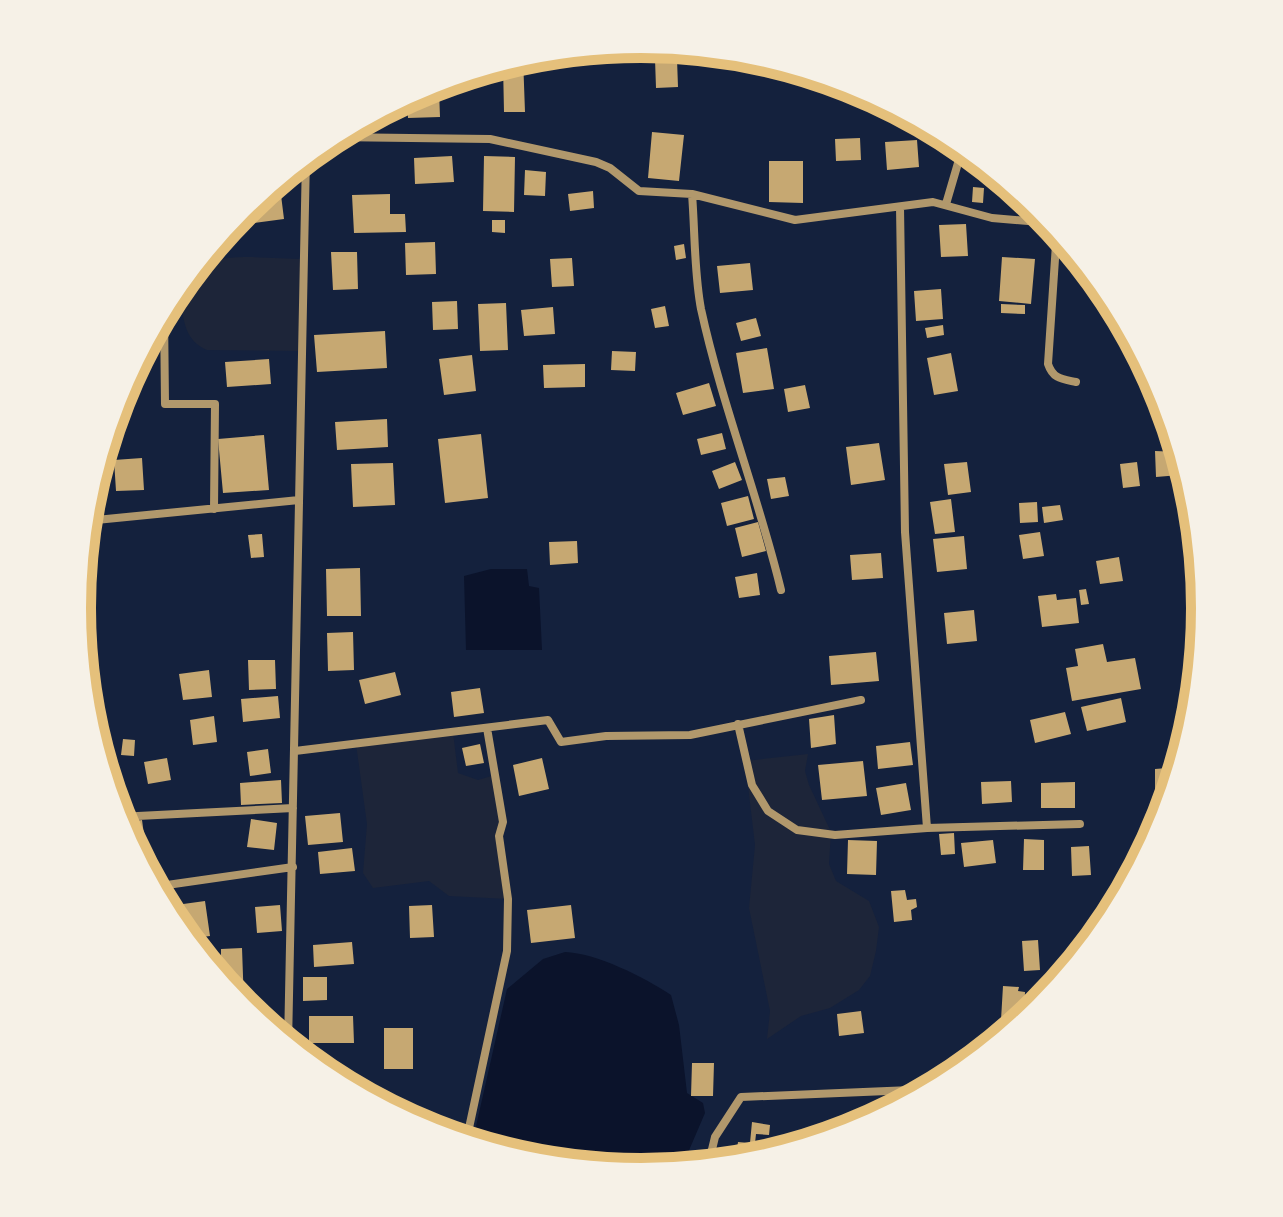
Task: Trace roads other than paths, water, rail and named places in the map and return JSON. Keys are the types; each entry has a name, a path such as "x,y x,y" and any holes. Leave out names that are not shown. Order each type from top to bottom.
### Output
{"street":[{"path":"358,137 490,139 596,162 610,168 639,191 692,194 795,220 933,202 992,218 1033,221"},
{"path":"946,204 959,159"},
{"path":"288,1030 306,172"},
{"path":"692,194 701,306 732,432 768,538 781,590"},
{"path":"900,207 905,532 927,828"},
{"path":"1056,247 1048,364 1051,373 1058,378 1076,382"},
{"path":"164,334 165,404 215,404 214,509"},
{"path":"99,520 299,500"},
{"path":"295,751 548,720 561,742 606,736 690,735 861,700"},
{"path":"738,724 752,785 768,811 797,830 835,835 927,828 1080,824"},
{"path":"468,1131 507,951 508,899 499,836 503,822 487,728"},
{"path":"132,816 293,808"},
{"path":"166,885 293,867"},
{"path":"711,1154 715,1137 741,1097 907,1090"}]}
